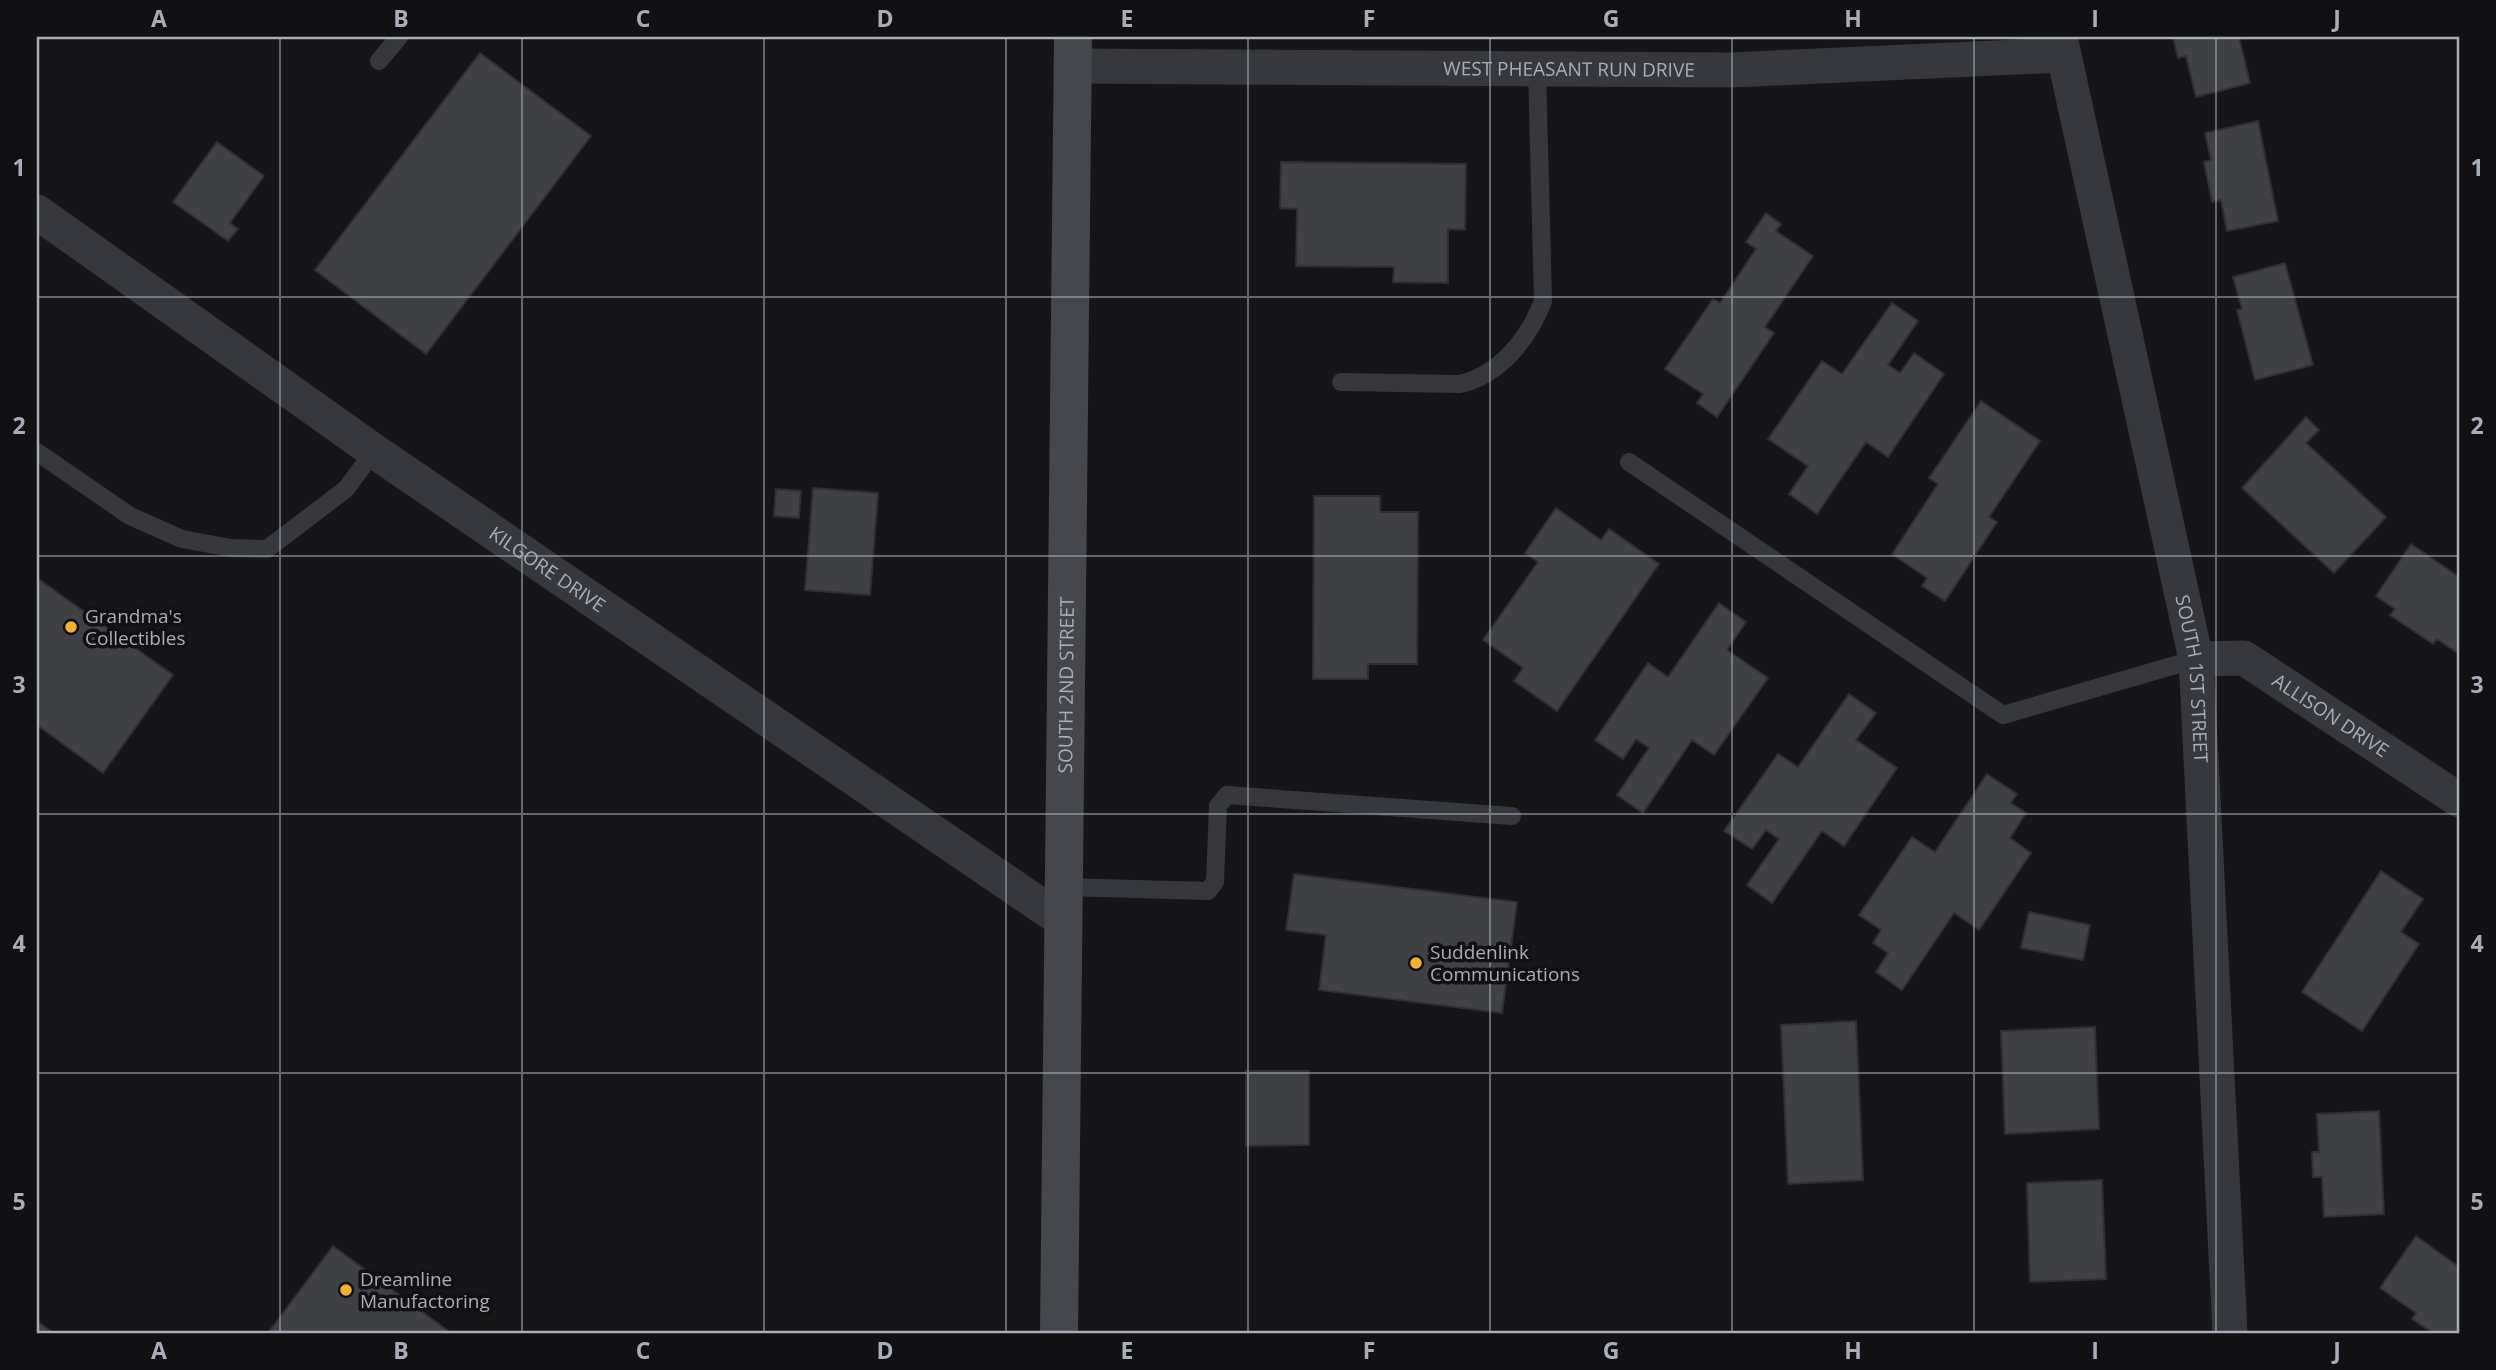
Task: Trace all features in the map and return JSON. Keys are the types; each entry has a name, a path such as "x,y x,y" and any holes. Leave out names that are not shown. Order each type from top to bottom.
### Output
{"main road":[{"name":"SOUTH 2ND STREET","path":"1059,1333 1072,51"}],"street":[{"name":"WEST PHEASANT RUN DRIVE","path":"1072,51 1537,69 1731,70 2062,46"},
{"name":"SOUTH 1ST STREET","path":"2062,46 2196,659 2236,1329"},
{"name":"KILGORE DRIVE","path":"37,212 374,451 1062,904"},
{"name":"ALLISON DRIVE","path":"2196,659 2244,657 2459,800"}],"lane":[{"path":"379,61 399,37"},
{"path":"1341,382 1460,384 1478,380 1518,346 1535,323 1543,301 1537,69"},
{"path":"37,452 130,516 182,539 231,548 267,549 346,489 374,451"},
{"path":"1629,462 2003,715 2196,659"},
{"path":"1062,904 1208,891 1214,881 1218,806 1227,794 1512,816"}],"building":[{"path":"2173,37 2239,37 2250,83 2196,97 2186,56 2178,58"},
{"path":"480,53 591,136 426,354 315,270"},
{"path":"2258,121 2278,221 2227,231 2221,200 2212,202 2204,162 2211,160 2205,133"},
{"path":"217,142 264,176 230,223 238,229 228,241 173,202"},
{"path":"1281,162 1466,164 1465,230 1448,229 1448,283 1393,282 1394,267 1296,266 1297,209 1280,208"},
{"path":"1766,213 1781,224 1776,231 1813,256 1765,327 1774,333 1717,417 1697,403 1703,394 1665,369 1713,299 1720,303 1756,249 1746,242"},
{"path":"2285,263 2313,365 2255,380 2237,310 2242,309 2233,277"},
{"path":"1892,303 1918,321 1888,365 1900,373 1914,353 1944,374 1888,457 1866,442 1817,514 1789,494 1808,466 1768,439 1822,361 1842,374"},
{"path":"1981,401 2040,441 1989,517 1997,522 1945,601 1922,586 1927,578 1892,554 1938,484 1929,478"},
{"path":"2306,417 2319,430 2306,443 2386,517 2334,573 2242,488"},
{"path":"813,488 878,493 870,595 805,590"},
{"path":"776,489 801,491 799,518 774,516"},
{"path":"1314,496 1380,496 1380,512 1418,512 1417,664 1368,664 1368,679 1313,679"},
{"path":"1556,508 1601,540 1609,529 1659,564 1557,711 1514,681 1523,668 1483,640 1538,562 1525,553"},
{"path":"2411,544 2459,577 2459,654 2437,639 2433,644 2390,615 2395,609 2376,596"},
{"name":"Grandma's Collectibles","path":"37,578 173,675 103,773 37,725"},
{"path":"1719,603 1746,622 1727,650 1768,678 1714,755 1692,740 1643,813 1617,795 1649,748 1636,739 1623,759 1595,740 1648,663 1668,677"},
{"path":"1849,694 1876,713 1856,740 1897,768 1844,846 1822,831 1772,903 1747,885 1779,839 1766,830 1752,849 1724,831 1778,754 1798,767"},
{"path":"1987,774 2017,794 2011,803 2026,813 2010,838 2031,853 1979,930 1954,913 1902,990 1876,972 1888,953 1873,943 1881,930 1859,915 1912,837 1935,852"},
{"path":"2381,871 2423,899 2401,932 2419,944 2362,1031 2302,992"},
{"name":"Suddenlink Communications","path":"1294,874 1517,902 1502,1013 1319,990 1326,935 1286,930"},
{"path":"2029,912 2090,925 2083,960 2021,948"},
{"path":"1856,1021 1863,1180 1788,1184 1781,1025"},
{"path":"2095,1027 2099,1129 2005,1134 2001,1031"},
{"path":"1246,1071 1309,1071 1309,1145 1246,1146"},
{"path":"2379,1111 2384,1214 2324,1217 2322,1177 2313,1177 2312,1152 2319,1152 2317,1114"},
{"path":"2102,1180 2106,1279 2030,1282 2027,1183"},
{"path":"2416,1236 2459,1267 2459,1333 2433,1333 2412,1319 2416,1313 2380,1288"},
{"name":"Dreamline Manufactoring","path":"333,1246 451,1333 268,1333"},
{"path":"37,1321 53,1333 37,1333"}],"place":[{"name":"Grandma's Collectibles","path":"71,627"},
{"name":"Suddenlink Communications","path":"1416,963"},
{"name":"Dreamline Manufactoring","path":"346,1290"}]}
